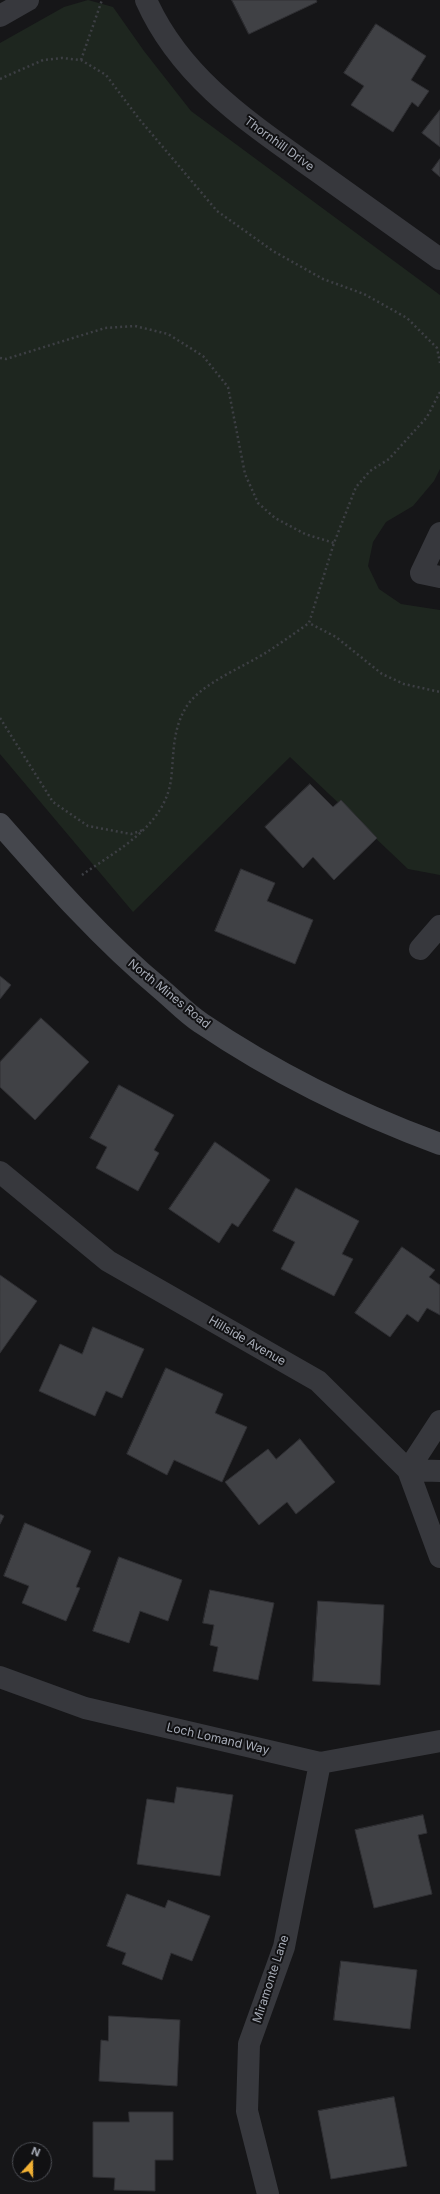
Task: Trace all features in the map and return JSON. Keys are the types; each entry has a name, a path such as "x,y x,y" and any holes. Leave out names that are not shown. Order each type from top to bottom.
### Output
{"main road":[{"name":"North Mines Road","path":"0,824 59,892 130,963 200,1022 294,1080 395,1128 440,1144"}],"street":[{"path":"0,16 28,0"},
{"name":"Thornhill Drive","path":"146,0 151,11 191,70 242,118 440,259"},
{"path":"440,533 421,573 440,577"},
{"path":"420,949 440,926"},
{"name":"Hillside Avenue","path":"0,1172 108,1261 318,1381 408,1470 440,1557"},
{"path":"408,1470 440,1421"},
{"path":"408,1470 440,1471"},
{"name":"Loch Lomand Way","path":"0,1676 85,1708 320,1763 440,1741"},
{"name":"Miramonte Lane","path":"268,2194 247,2112 249,2044 284,1947 320,1763"}],"path":[{"path":"81,60 102,0"},
{"path":"0,79 43,60 62,58 81,60 106,75 155,138 217,211 273,251 323,279 364,294 407,318 437,348 440,363"},
{"path":"0,358 6,359 104,328 135,326 168,334 203,356 228,387 245,474 258,503 275,518 305,534 334,543"},
{"path":"59,892 144,830 162,808 170,781 174,735 186,708 202,690 266,652 309,623 334,543 356,487 370,471 389,459 427,417 440,392"},
{"path":"309,623 336,637 382,674 404,684 440,692"},
{"path":"0,718 53,802 88,826 131,834 144,830"}],"shaded area":[{"path":"88,0 113,7 144,51 191,111 440,295 440,469 434,481 413,506 386,522 373,542 368,566 379,589 401,604 440,610 440,875 408,869 290,757 133,912 0,754 0,43 64,7"}],"building":[{"path":"232,0 316,0 317,2 249,34"},
{"path":"376,24 426,56 411,80 429,91 418,107 412,102 393,132 351,105 364,86 344,73"},
{"path":"440,110 440,147 422,133"},
{"path":"440,159 440,177 432,170"},
{"path":"310,784 333,807 341,800 377,838 334,880 313,857 303,868 265,827"},
{"path":"241,869 275,883 267,901 313,920 295,964 215,931"},
{"path":"0,976 11,985 0,999"},
{"path":"41,1018 89,1062 35,1120 0,1087 0,1062"},
{"path":"119,1085 174,1115 154,1150 159,1153 138,1191 96,1168 107,1147 90,1138"},
{"path":"215,1142 270,1180 238,1227 232,1223 219,1243 169,1209"},
{"path":"296,1188 359,1221 342,1254 353,1259 334,1296 281,1269 295,1242 273,1231"},
{"path":"402,1247 435,1270 429,1277 440,1285 440,1315 427,1308 418,1322 407,1314 390,1337 355,1313"},
{"path":"0,1275 37,1301 0,1353"},
{"path":"93,1327 144,1349 122,1398 106,1391 95,1416 39,1391 60,1344 82,1354"},
{"path":"166,1368 223,1394 215,1413 247,1427 222,1482 174,1460 167,1475 127,1454"},
{"path":"300,1439 335,1482 296,1514 287,1502 259,1525 225,1482 268,1449 276,1459"},
{"path":"0,1514 4,1516 0,1524"},
{"path":"25,1523 91,1551 76,1587 80,1588 66,1621 22,1603 29,1586 4,1576"},
{"path":"119,1557 182,1580 168,1621 140,1611 129,1643 93,1631"},
{"path":"210,1590 274,1603 258,1680 213,1671 218,1647 210,1645 214,1625 203,1623"},
{"path":"318,1601 384,1605 380,1685 313,1681"},
{"path":"177,1787 233,1795 220,1876 137,1864 147,1799 174,1803"},
{"path":"423,1815 427,1833 418,1835 432,1894 374,1908 355,1830"},
{"path":"127,1894 165,1908 168,1900 210,1916 192,1961 171,1953 162,1980 122,1964 126,1953 107,1946"},
{"path":"341,1961 417,1970 410,2029 334,2020"},
{"path":"109,2016 180,2020 177,2086 99,2081 101,2040 108,2041"},
{"path":"394,2097 407,2166 331,2179 318,2111"},
{"path":"129,2112 173,2112 173,2160 155,2160 155,2191 114,2190 115,2178 93,2177 93,2122 129,2122"}]}
